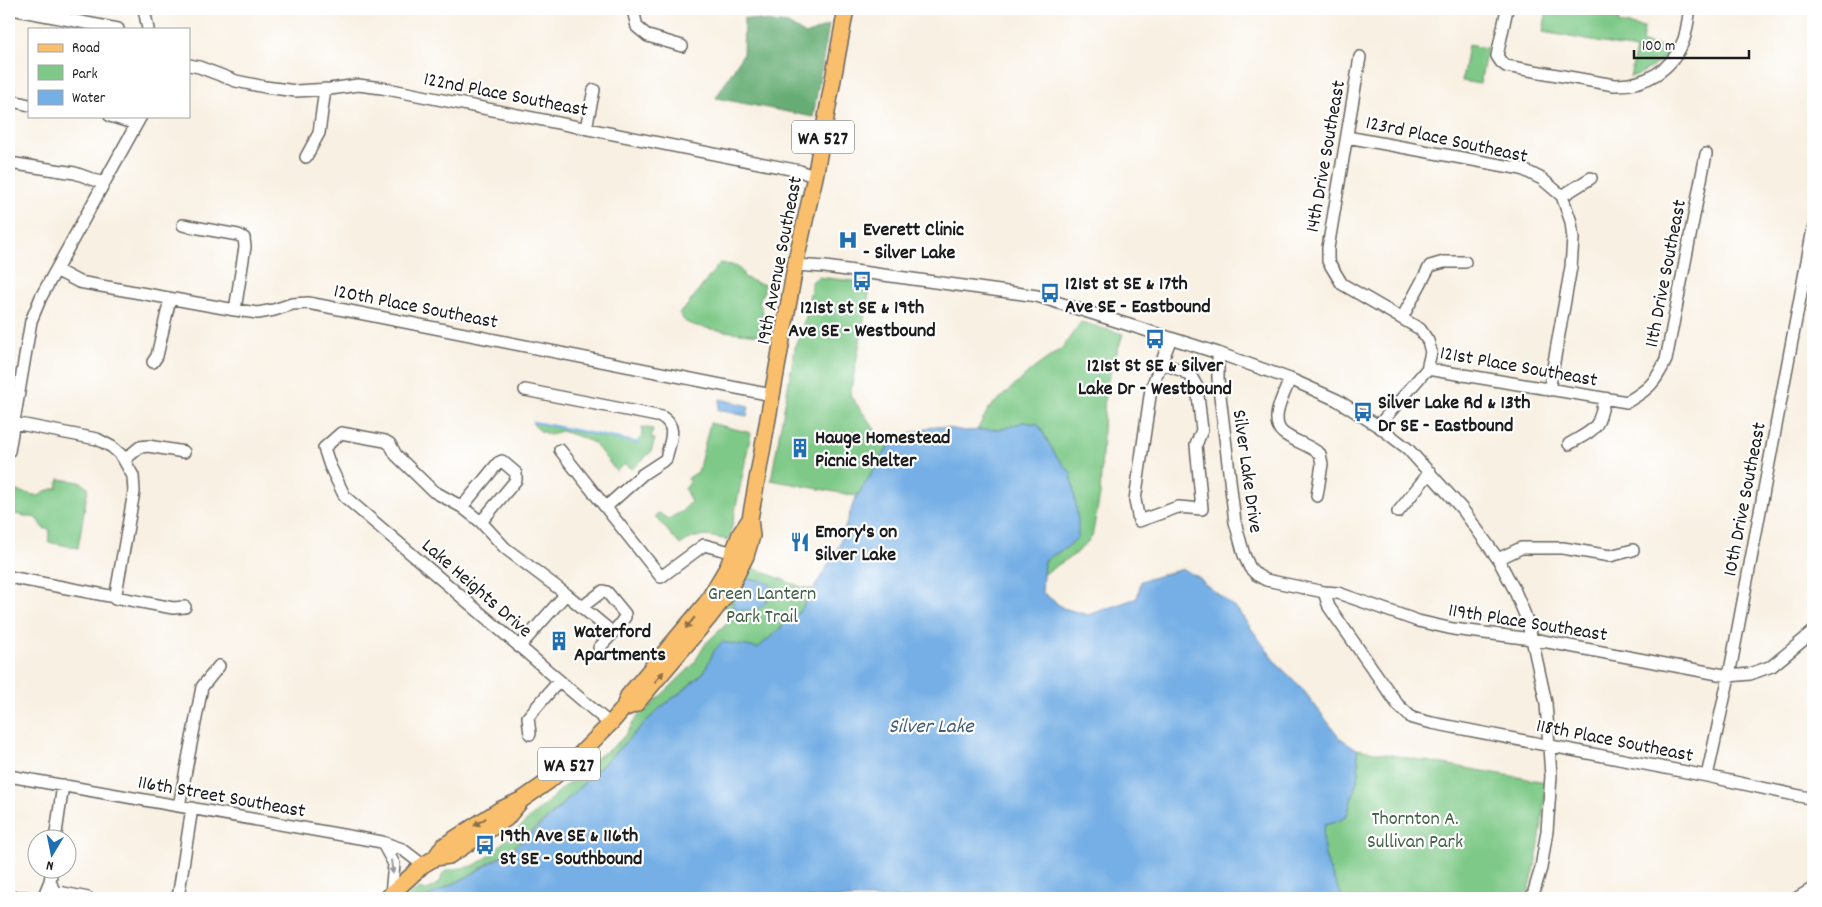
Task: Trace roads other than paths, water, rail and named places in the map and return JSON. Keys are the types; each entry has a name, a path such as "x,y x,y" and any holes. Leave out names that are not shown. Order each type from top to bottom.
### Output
{"main road":[{"name":"19th Avenue Southeast","path":"389,896 443,846 499,810 523,799 562,770 623,710 636,704 727,594 746,556 752,536 750,519 772,395 846,9"},
{"name":"19th Avenue Southeast","path":"623,710 628,696 706,603 719,584 740,534 750,519"}],"street":[{"path":"12,9 77,14 115,28"},
{"path":"144,9 148,28"},
{"path":"636,9 634,14 637,28 648,36 682,46"},
{"path":"1507,9 1497,56 1506,66 1614,85 1625,85 1638,83 1654,77 1676,55 1684,39 1690,9"},
{"name":"14th Drive Southeast","path":"1360,57 1328,248 1328,261 1342,284 1402,318"},
{"name":"122nd Place Southeast","path":"190,65 236,81 296,91 358,84 382,88 800,171 815,177"},
{"path":"306,157 319,132 325,89"},
{"path":"586,128 594,90"},
{"path":"9,100 28,105"},
{"path":"9,451 11,422 31,321 41,297 138,120 124,118"},
{"name":"123rd Place Southeast","path":"1347,137 1522,169 1542,179 1562,196"},
{"name":"11th Drive Southeast","path":"1644,392 1657,378 1666,360 1706,154"},
{"path":"9,163 75,173 103,183"},
{"path":"1549,390 1573,252 1571,222 1562,196 1591,178"},
{"path":"183,225 238,235 244,238 245,247 235,310"},
{"name":"10th Drive Southeast","path":"1708,776 1729,676 1813,229"},
{"path":"1378,426 1427,369 1432,352 1428,341 1420,329 1402,318 1430,266 1444,262 1465,262"},
{"path":"796,265 825,267 1037,296 1218,353 1290,379 1337,400 1378,426 1408,449 1463,510 1498,559 1514,589 1525,615 1532,639 1546,703 1550,745 1547,831 1541,868 1532,898"},
{"name":"120th Place Southeast","path":"56,270 79,282 235,310 258,313 292,304 315,304 772,395"},
{"path":"153,362 157,356 170,299"},
{"path":"1161,363 1192,378 1197,387 1202,430 1196,445 1202,509 1178,507 1138,521 1135,500 1151,389 1161,363 1171,338"},
{"name":"Silver Lake Drive","path":"1218,353 1218,379 1235,522 1244,555 1250,568 1266,580 1324,592"},
{"name":"121st Place Southeast","path":"1427,369 1627,402 1644,392"},
{"path":"1290,379 1278,410 1279,426 1283,433 1313,448 1320,454 1322,464 1317,496"},
{"path":"525,390 662,417 669,421 673,428 666,459 643,474 606,507"},
{"name":"121st Place Southeast","path":"1569,444 1594,430 1602,416 1604,399"},
{"path":"11,422 97,438 112,447 124,460 132,476 134,492 116,599"},
{"name":"Lake Heights Drive","path":"462,507 433,491 396,455 390,444 385,441 341,433 324,448 345,497 610,724"},
{"path":"124,460 140,447 148,446 184,452"},
{"path":"560,450 661,577 704,544 734,552"},
{"path":"480,522 516,480 516,473 502,461 498,463 462,507 480,522 505,548 566,594 613,633"},
{"path":"1398,512 1430,472"},
{"path":"1498,559 1521,548 1564,548 1610,556 1633,550"},
{"path":"9,578 116,599 173,608 185,607"},
{"path":"582,607 603,590 607,592 625,614 624,620 599,648"},
{"name":"119th Place Southeast","path":"1324,592 1338,594 1418,621 1444,627 1532,639 1729,676 1750,674 1772,666 1813,632"},
{"name":"118th Place Southeast","path":"1324,592 1328,607 1398,705 1412,718 1812,798"},
{"path":"519,647 566,594"},
{"path":"179,806 202,687 219,666"},
{"path":"530,734 528,717 559,680"},
{"name":"116th Street Southeast","path":"9,776 382,842 429,861"},
{"path":"56,830 63,785"},
{"path":"178,898 192,808"},
{"path":"382,842 394,864 389,896"},
{"path":"42,898 49,880"},
{"path":"52,880 54,891 88,898"},
{"path":"1797,898 1812,889"},
{"path":"18,897 31,898"}],"water":[{"path":"720,399 749,406 747,416 718,410"},
{"name":"Silver Lake","path":"1023,422 1038,424 1056,456 1071,473 1078,519 1078,537 1066,548 1044,560 1042,592 1063,608 1088,615 1137,598 1141,581 1183,569 1200,578 1237,609 1277,664 1301,687 1340,738 1357,749 1359,773 1347,815 1339,821 1325,825 1323,834 1327,863 1343,898 425,898 467,877 512,850 552,815 660,708 704,672 714,651 722,642 758,648 801,610 839,546 854,501 894,438 936,426 965,431 1003,429"},
{"path":"749,579 770,584 772,589 764,605 761,607 752,610 739,610 732,606 735,597 740,596 742,587"}],"waterway":[{"path":"533,422 639,443"}],"place":[{"name":"Everett Clinic - Silver Lake","path":"848,240"},
{"name":"121st st SE & 19th Ave SE - Westbound","path":"862,281"},
{"name":"121st st SE & 17th Ave SE - Eastbound","path":"1050,293"},
{"name":"121st St SE & Silver Lake Dr - Westbound","path":"1155,339"},
{"name":"Silver Lake Rd & 13th Dr SE - Eastbound","path":"1363,412"},
{"name":"Hauge Homestead Picnic Shelter","path":"800,448"},
{"name":"Emory's on Silver Lake","path":"800,542"},
{"name":"Waterford Apartments","path":"559,641"},
{"name":"19th Ave SE & 116th St SE - Southbound","path":"485,845"}],"park label":[{"name":"Green Lantern Park Trail","path":"762,604"},
{"name":"Thornton A. Sullivan Park","path":"1415,828"}]}
